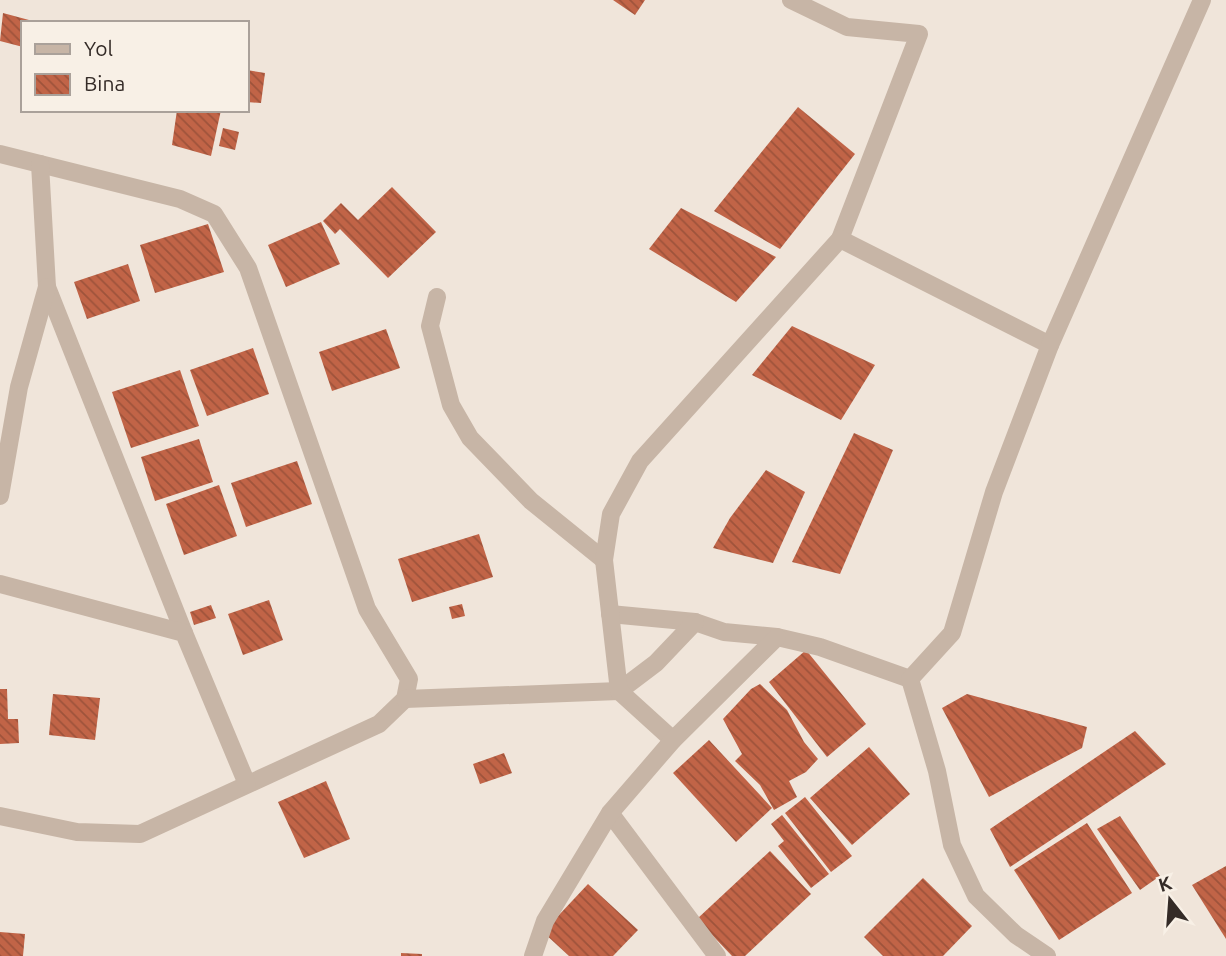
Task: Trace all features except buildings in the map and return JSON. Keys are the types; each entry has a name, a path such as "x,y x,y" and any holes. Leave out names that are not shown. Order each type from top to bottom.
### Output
{"street":[{"path":"673,740 619,691 604,560 611,514 640,461 840,239 919,34 847,27 791,0"},
{"path":"910,679 952,633 994,492 1050,345 1202,0"},
{"path":"0,154 180,199 214,214 248,268 367,609 410,679 405,699 379,724 140,834 77,832 0,816"},
{"path":"40,164 47,287 247,784"},
{"path":"840,239 1050,345"},
{"path":"0,496 19,387 47,287"},
{"path":"437,297 430,326 451,405 470,438 531,500 604,560"},
{"path":"0,584 184,633"},
{"path":"610,614 695,622 724,632 777,637 820,647 910,679"},
{"path":"405,699 619,691 656,663 695,622"},
{"path":"533,956 545,921 610,813 673,740 777,637"},
{"path":"910,679 937,771 952,845 976,896 1016,935 1047,956"},
{"path":"610,813 717,956"}]}
